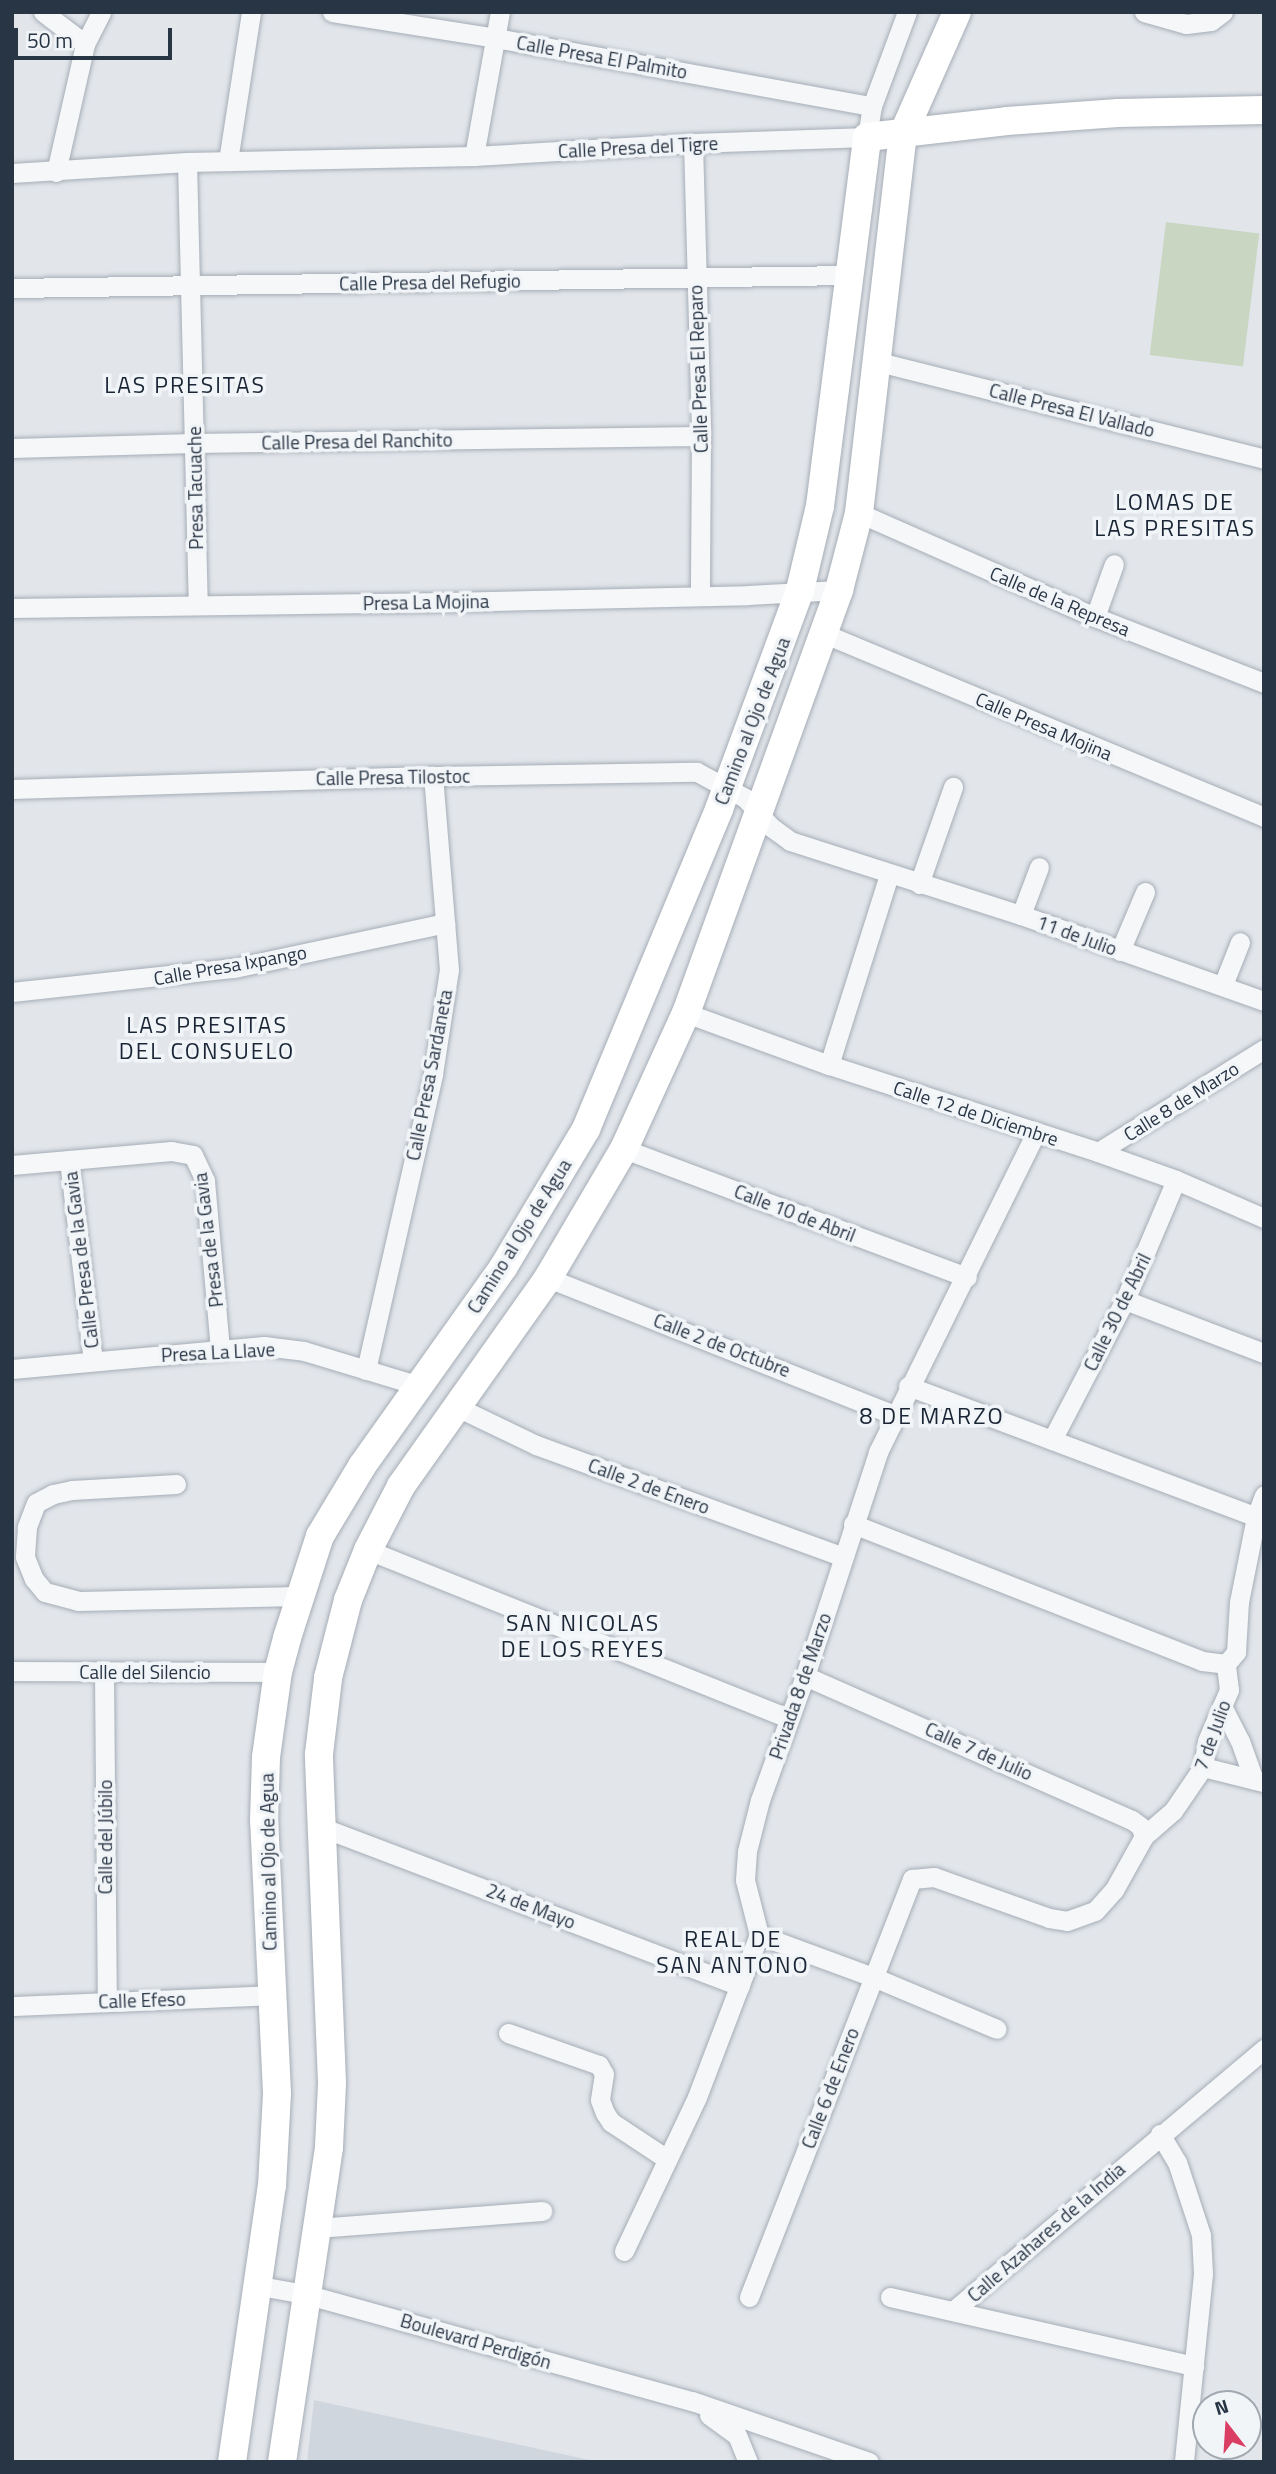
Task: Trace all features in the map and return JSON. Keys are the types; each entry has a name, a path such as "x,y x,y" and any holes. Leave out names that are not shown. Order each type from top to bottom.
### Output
{"street":[{"path":"43,12 85,44"},
{"path":"56,172 85,44 101,12"},
{"path":"228,161 251,12"},
{"name":"Calle Presa El Palmito","path":"332,12 496,38 872,106"},
{"path":"474,156 500,12"},
{"name":"Camino al Ojo de Agua","path":"232,2462 260,2286 272,2186 277,2093 264,1821 266,1757 278,1672 299,1596 320,1536 362,1466 504,1266 586,1129 727,786 800,590 830,452 848,275 872,106 907,12"},
{"name":"Camino al Ojo de Agua","path":"282,2462 329,2147 332,2084 319,1754 328,1678 348,1600 368,1550 401,1486 548,1278 624,1149 685,1013 839,590 859,513 879,362 903,134 957,12"},
{"path":"1144,12 1186,24 1211,21 1223,12"},
{"name":"Calle Presa del Tigre","path":"12,173 187,162 474,156 693,143 867,137 1007,121 1118,113 1264,110"},
{"name":"Calle Presa El Reparo","path":"693,143 701,436 700,596"},
{"name":"Presa Tacuache","path":"187,162 198,605"},
{"name":"Calle Presa del Refugio","path":"12,288 848,275"},
{"name":"Calle Presa El Vallado","path":"879,362 1264,459"},
{"name":"Calle Presa del Ranchito","path":"12,448 701,436"},
{"name":"Calle de la Represa","path":"859,513 1095,617 1264,683"},
{"path":"1095,617 1114,564"},
{"name":"Presa La Mojina","path":"12,608 700,596 839,590"},
{"name":"Calle Presa Mojina","path":"825,634 1264,817"},
{"name":"Calle Presa Tilostoc","path":"12,789 433,776 697,772 727,786 760,813"},
{"name":"Calle Presa Sardaneta","path":"366,1370 442,1021 449,970 433,776"},
{"path":"919,884 953,787"},
{"name":"11 de Julio","path":"760,813 771,827 790,841 889,875 1021,915 1264,1001"},
{"path":"1021,915 1039,867"},
{"path":"829,1065 889,875"},
{"path":"1120,951 1145,892"},
{"name":"Calle Presa Ixpango","path":"12,992 234,968 445,923"},
{"path":"1223,985 1241,942"},
{"name":"Calle 12 de Diciembre","path":"685,1013 829,1065 1098,1152 1176,1180 1264,1218"},
{"name":"Calle 8 de Marzo","path":"1098,1152 1264,1049"},
{"name":"Privada 8 de Marzo","path":"759,1935 745,1880 747,1851 760,1800 805,1676 853,1524 894,1415 967,1277 1036,1133"},
{"name":"Calle 10 de Abril","path":"624,1149 967,1277"},
{"name":"Presa de la Gavia","path":"69,1160 171,1152 192,1155 205,1181 220,1348"},
{"path":"12,1165 69,1160"},
{"name":"Calle Presa de la Gavia","path":"69,1160 93,1361"},
{"name":"Calle 30 de Abril","path":"1052,1440 1125,1300 1176,1180"},
{"name":"Calle 2 de Octubre","path":"548,1278 894,1415"},
{"path":"1125,1300 1264,1353"},
{"name":"Presa La Llave","path":"12,1369 264,1346 304,1351 420,1386"},
{"path":"908,1386 1256,1517"},
{"name":"Calle 2 de Enero","path":"457,1407 537,1445 844,1557"},
{"path":"176,1484 72,1490 53,1494 36,1503 27,1527 27,1568 45,1592 78,1601 299,1596"},
{"name":"7 de Julio","path":"912,1880 934,1877 1049,1918 1067,1921 1095,1912 1105,1903 1144,1836 1173,1811 1203,1767 1207,1741 1228,1690 1226,1664 1236,1652 1239,1602 1256,1517 1264,1495"},
{"path":"853,1524 1202,1661 1226,1664"},
{"path":"368,1550 789,1718"},
{"name":"Calle del Silencio","path":"12,1671 278,1672"},
{"name":"Calle del Júbilo","path":"104,1673 107,2001"},
{"name":"Calle 7 de Julio","path":"805,1676 1132,1820 1140,1826 1144,1836"},
{"path":"1222,1706 1259,1781"},
{"path":"1203,1767 1259,1781"},
{"name":"24 de Mayo","path":"321,1826 740,1986"},
{"name":"Calle 6 de Enero","path":"749,2297 912,1880"},
{"path":"624,2251 697,2097 759,1935 873,1977 997,2029"},
{"name":"Calle Efeso","path":"12,2006 272,1995"},
{"path":"508,2033 599,2065 604,2074 600,2100 611,2122 667,2159"},
{"name":"Calle Azahares de la India","path":"953,2311 1264,2049"},
{"path":"1160,2134 1177,2162 1201,2235 1203,2274 1184,2462"},
{"path":"316,2228 542,2211"},
{"name":"Boulevard Perdigón","path":"260,2286 305,2294 692,2401 869,2462"},
{"path":"890,2297 953,2311"},
{"name":"Calle Azahares de la India","path":"953,2311 1194,2366"},
{"name":"Boulevard Perdigón","path":"692,2401 737,2435 748,2462"}],"shaded area":[{"path":"314,2400 599,2462 307,2462"}],"green space":[{"path":"1166,222 1259,233 1243,366 1150,355"}],"district":[{"name":"LAS PRESITAS","path":"185,385"},
{"name":"LOMAS DE LAS PRESITAS","path":"1175,515"},
{"name":"LAS PRESITAS DEL CONSUELO","path":"207,1038"},
{"name":"8 DE MARZO","path":"932,1416"},
{"name":"SAN NICOLAS DE LOS REYES","path":"583,1636"},
{"name":"REAL DE SAN ANTONO","path":"733,1952"}]}
